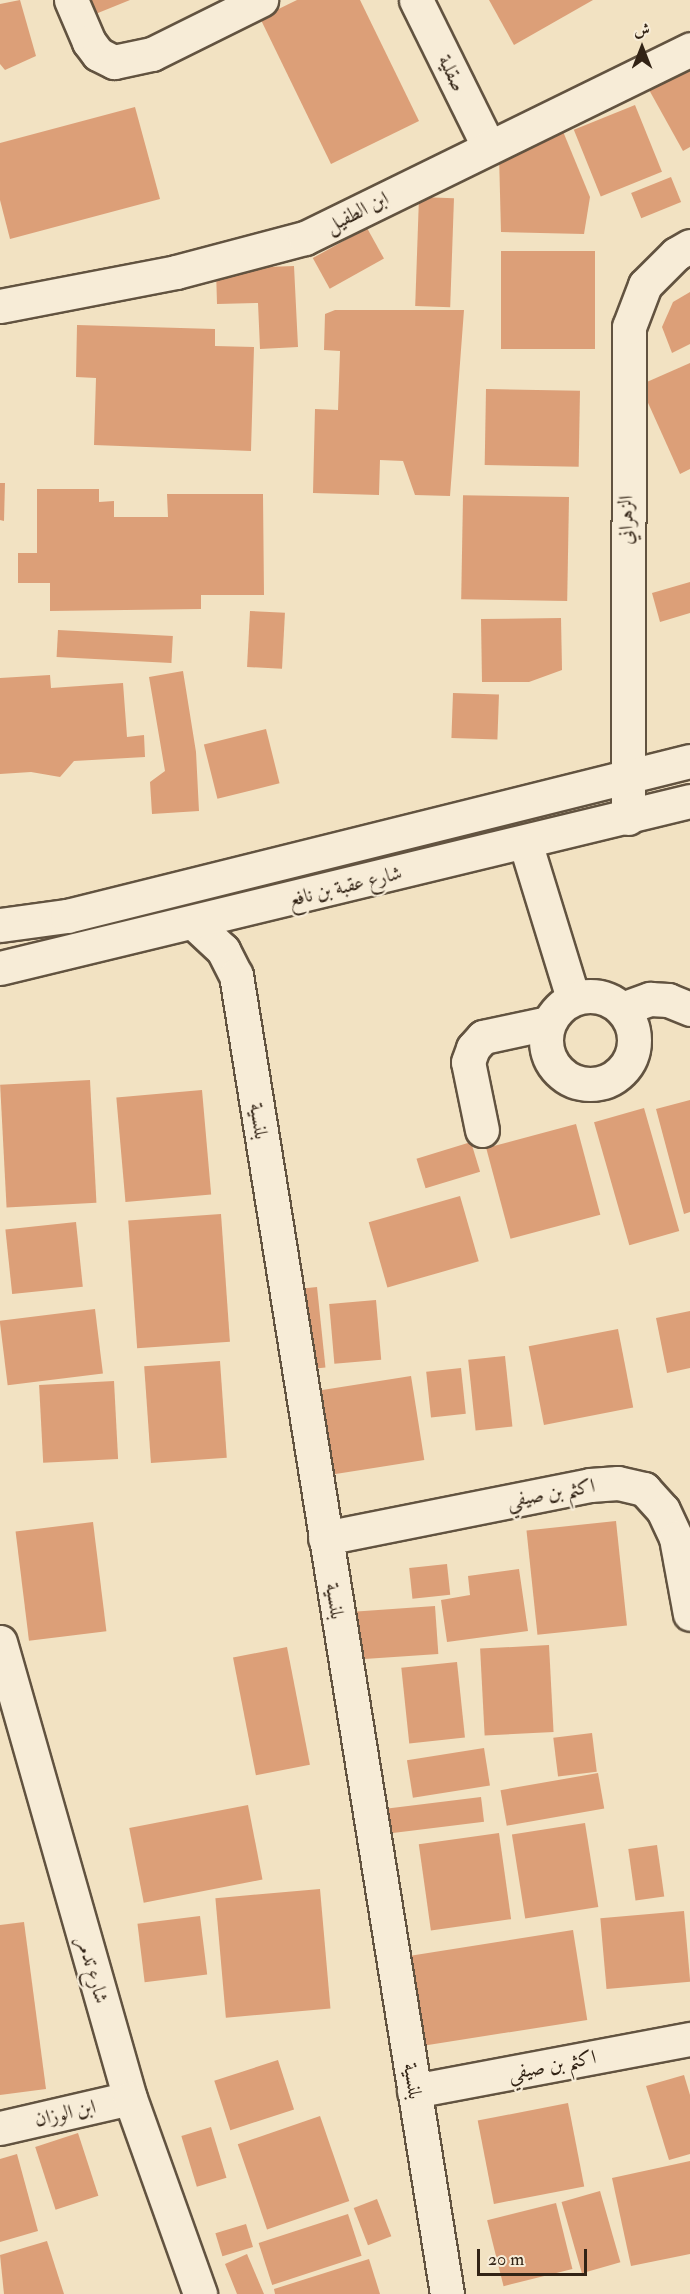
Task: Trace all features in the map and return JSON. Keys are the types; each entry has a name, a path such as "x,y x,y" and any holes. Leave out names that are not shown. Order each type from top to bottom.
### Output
{"street":[{"path":"71,0 89,42 98,54 114,62 152,54 261,0"},
{"name":"صقلية","path":"416,0 488,146"},
{"name":"ابن الطفيل","path":"0,306 176,272 305,237 690,49"},
{"name":"الزهراني","path":"628,818 626,779 629,327 645,285 676,254 690,246"},
{"name":"شارع عقبة بن نافع","path":"0,925 67,916 626,779 690,761"},
{"name":"شارع عقبة بن نافع","path":"0,968 525,843 690,801"},
{"path":"525,843 573,998"},
{"name":"بلنسية","path":"194,923 223,950 236,975 447,2294"},
{"path":"482,1130 468,1062 473,1048 483,1037 548,1023 573,998 594,995 622,1009 633,1029 633,1053 620,1073 598,1083 574,1082 556,1068 546,1046 548,1023"},
{"path":"622,1009 650,999 668,999 690,1009"},
{"name":"اكثم بن صيفي","path":"325,1538 591,1485 618,1483 644,1490 663,1510 676,1538 690,1614"},
{"name":"شارع تدمر","path":"0,1642 130,2098 200,2294"},
{"name":"اكثم بن صيفي","path":"414,2091 690,2039"},
{"name":"ابن الوزان","path":"0,2128 130,2098"}],"building":[{"path":"20,0 36,56 5,70 0,64 0,4"},
{"path":"86,0 130,0 93,15"},
{"path":"297,0 360,0 419,121 331,164 260,18"},
{"path":"489,0 593,0 514,45"},
{"path":"690,66 690,147 683,151 648,88"},
{"path":"635,105 662,172 601,196 574,130"},
{"path":"135,107 160,199 10,239 0,200 0,143"},
{"path":"562,129 590,197 584,234 501,232 499,155"},
{"path":"671,177 681,202 641,218 631,193"},
{"path":"419,197 454,198 450,307 415,306"},
{"path":"367,228 384,259 330,289 313,258"},
{"path":"501,251 595,251 595,349 501,349"},
{"path":"294,266 298,347 260,349 258,303 217,304 216,269"},
{"path":"690,292 690,344 672,353 662,327 673,302"},
{"path":"335,310 464,310 450,496 415,495 403,461 380,460 379,495 313,493 315,409 338,410 340,351 324,350 325,314"},
{"path":"77,325 215,329 215,346 254,347 251,451 94,445 96,378 76,377"},
{"path":"690,363 690,469 680,474 640,385"},
{"path":"486,389 580,391 579,467 485,465"},
{"path":"0,483 5,483 4,521 0,520"},
{"path":"37,489 99,489 99,502 114,501 114,517 168,517 167,494 263,494 264,595 201,595 201,609 50,611 50,583 18,583 18,553 37,553"},
{"path":"463,495 569,497 567,601 461,599"},
{"path":"690,582 690,613 660,622 652,593"},
{"path":"250,611 285,613 282,669 247,667"},
{"path":"561,618 562,670 529,682 482,682 481,619"},
{"path":"58,630 173,636 171,663 57,657"},
{"path":"183,671 196,752 199,811 152,814 150,782 165,771 149,677"},
{"path":"50,675 51,688 123,683 127,737 144,735 145,757 74,761 60,777 31,772 0,774 0,678"},
{"path":"453,693 499,695 497,740 451,738"},
{"path":"266,729 280,783 217,799 204,744"},
{"path":"90,1080 96,1203 7,1208 0,1085"},
{"path":"202,1090 211,1195 125,1202 116,1097"},
{"path":"690,1100 690,1212 684,1214 656,1109"},
{"path":"644,1108 679,1231 629,1245 594,1122"},
{"path":"576,1124 600,1215 510,1239 486,1148"},
{"path":"471,1142 480,1172 426,1188 416,1159"},
{"path":"460,1196 479,1261 387,1288 369,1222"},
{"path":"221,1214 230,1342 137,1348 128,1220"},
{"path":"76,1222 83,1287 12,1294 5,1229"},
{"path":"317,1287 325,1368 307,1370 298,1289"},
{"path":"376,1300 381,1360 334,1364 329,1304"},
{"path":"95,1309 103,1374 8,1385 0,1321"},
{"path":"690,1311 690,1368 667,1373 656,1318"},
{"path":"618,1329 633,1408 544,1425 529,1346"},
{"path":"505,1356 512,1427 476,1430 468,1360"},
{"path":"220,1361 227,1458 151,1463 144,1366"},
{"path":"461,1368 466,1414 431,1417 426,1372"},
{"path":"411,1376 424,1460 332,1475 319,1391"},
{"path":"114,1381 118,1459 43,1463 39,1385"},
{"path":"616,1521 627,1625 537,1635 526,1530"},
{"path":"93,1522 106,1631 29,1641 16,1532"},
{"path":"447,1564 450,1595 412,1599 409,1568"},
{"path":"519,1569 528,1631 447,1642 441,1600 470,1595 468,1576"},
{"path":"435,1606 438,1654 350,1660 346,1612"},
{"path":"549,1645 554,1732 485,1735 480,1649"},
{"path":"287,1647 310,1765 256,1775 233,1657"},
{"path":"457,1662 465,1738 409,1743 401,1668"},
{"path":"592,1733 597,1772 558,1776 553,1738"},
{"path":"484,1748 490,1786 413,1798 407,1760"},
{"path":"598,1773 604,1808 507,1826 501,1790"},
{"path":"481,1797 484,1822 389,1834 386,1809"},
{"path":"248,1805 263,1880 144,1903 129,1828"},
{"path":"585,1823 598,1907 525,1919 512,1835"},
{"path":"499,1833 511,1919 431,1930 419,1844"},
{"path":"657,1845 664,1896 636,1901 628,1849"},
{"path":"320,1889 330,2009 226,2018 215,1898"},
{"path":"684,1911 690,1982 607,1989 600,1918"},
{"path":"200,1916 207,1975 145,1982 137,1924"},
{"path":"24,1922 46,2089 0,2095 0,1925"},
{"path":"573,1930 587,2020 415,2047 401,1957"},
{"path":"278,2060 294,2109 230,2130 214,2081"},
{"path":"684,2075 690,2095 690,2154 669,2160 646,2086"},
{"path":"568,2103 584,2186 494,2204 478,2121"},
{"path":"320,2116 349,2201 267,2229 238,2144"},
{"path":"211,2127 226,2178 197,2187 181,2136"},
{"path":"78,2133 98,2196 56,2210 35,2147"},
{"path":"17,2154 38,2231 0,2242 0,2159"},
{"path":"690,2161 690,2254 631,2266 612,2178"},
{"path":"600,2191 620,2262 582,2273 562,2202"},
{"path":"377,2199 391,2236 368,2245 354,2208"},
{"path":"556,2203 572,2269 504,2286 487,2220"},
{"path":"348,2214 362,2256 272,2285 259,2243"},
{"path":"246,2224 253,2247 222,2256 215,2233"},
{"path":"47,2241 64,2294 4,2294 0,2255"},
{"path":"247,2254 264,2294 237,2294 225,2264"},
{"path":"369,2259 380,2294 275,2294 274,2289"}]}
